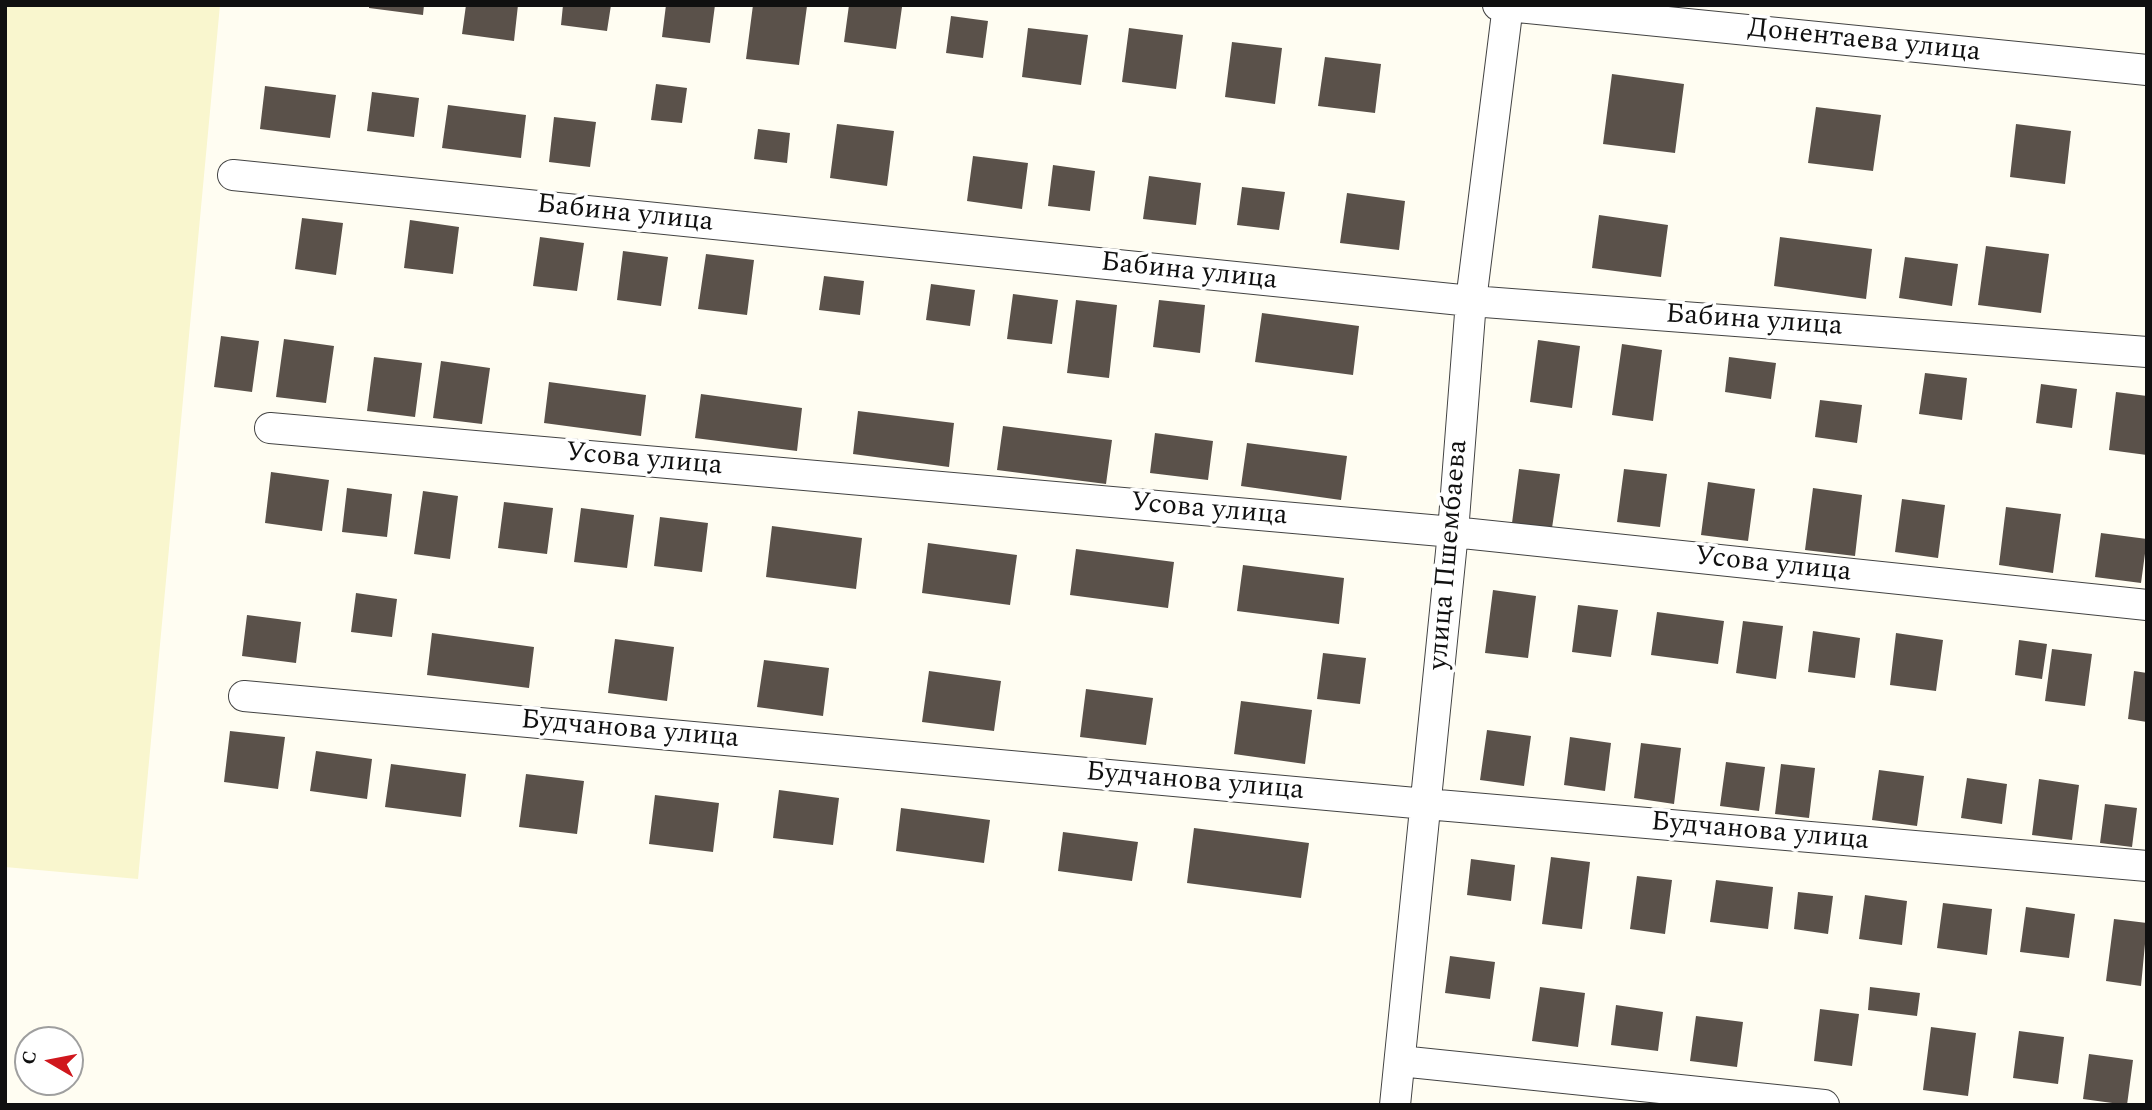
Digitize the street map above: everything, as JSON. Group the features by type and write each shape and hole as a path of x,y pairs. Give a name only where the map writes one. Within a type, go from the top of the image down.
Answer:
{"street":[{"name":"Донентаева улица","path":"1498,5 2147,70"},
{"name":"улица Пшембаева","path":"1395,1105 1453,532 1471,301 1508,6"},
{"name":"Бабина улица","path":"233,175 1471,301 2147,352"},
{"name":"Усова улица","path":"270,428 1453,532 2147,605"},
{"name":"Будчанова улица","path":"243,696 1426,804 2147,866"},
{"path":"1399,1061 1824,1105"}],"shaded area":[{"path":"5,5 220,5 138,879 5,867"}],"building":[{"path":"369,5 424,5 423,15 369,8"},
{"path":"466,5 518,5 514,41 462,34"},
{"path":"563,5 611,5 607,31 561,25"},
{"path":"666,5 715,5 710,43 662,37"},
{"path":"753,5 807,6 799,65 746,59"},
{"path":"849,5 902,7 896,49 844,42"},
{"path":"951,16 988,21 983,58 946,53"},
{"path":"1028,28 1088,35 1081,85 1022,77"},
{"path":"1129,28 1183,35 1176,89 1122,82"},
{"path":"1232,42 1282,48 1275,104 1225,97"},
{"path":"1325,57 1381,64 1375,113 1318,106"},
{"path":"1612,74 1684,84 1675,153 1603,144"},
{"path":"656,84 687,88 682,123 651,120"},
{"path":"265,86 336,95 330,138 260,129"},
{"path":"372,92 419,98 414,137 367,131"},
{"path":"448,105 526,115 521,158 442,148"},
{"path":"1816,107 1881,115 1873,171 1808,163"},
{"path":"554,117 596,122 590,167 549,162"},
{"path":"837,124 894,131 887,186 830,178"},
{"path":"2016,124 2071,131 2065,184 2010,177"},
{"path":"758,129 790,133 787,163 754,159"},
{"path":"973,156 1028,163 1022,209 967,201"},
{"path":"1053,165 1095,171 1090,211 1048,206"},
{"path":"1149,176 1201,183 1196,225 1143,219"},
{"path":"1242,187 1285,192 1279,230 1237,225"},
{"path":"1347,193 1405,201 1399,250 1340,243"},
{"path":"1599,215 1668,225 1661,277 1592,268"},
{"path":"302,218 343,223 336,275 295,269"},
{"path":"410,220 459,227 453,274 404,268"},
{"path":"540,237 584,243 577,291 533,286"},
{"path":"1780,237 1872,249 1866,299 1774,286"},
{"path":"1986,246 2049,254 2041,313 1978,305"},
{"path":"623,251 668,257 661,306 617,300"},
{"path":"706,254 754,260 747,315 698,309"},
{"path":"1905,257 1958,264 1952,306 1899,298"},
{"path":"824,276 864,281 860,315 819,310"},
{"path":"931,284 975,290 970,326 926,320"},
{"path":"1013,294 1058,300 1052,344 1007,339"},
{"path":"1076,300 1117,305 1109,378 1067,373"},
{"path":"1159,300 1205,305 1200,353 1153,347"},
{"path":"1262,313 1359,326 1353,375 1255,362"},
{"path":"221,336 259,341 252,392 214,387"},
{"path":"284,339 334,346 326,403 276,397"},
{"path":"1538,340 1580,346 1572,408 1530,402"},
{"path":"1622,344 1662,350 1653,421 1612,415"},
{"path":"374,357 422,363 415,417 367,411"},
{"path":"1729,357 1776,363 1771,399 1725,392"},
{"path":"441,361 490,368 482,424 433,418"},
{"path":"1925,373 1967,378 1962,420 1919,414"},
{"path":"549,382 646,395 641,436 544,423"},
{"path":"2041,384 2077,389 2072,428 2036,423"},
{"path":"2116,392 2147,396 2147,455 2109,450"},
{"path":"701,394 802,408 797,451 695,438"},
{"path":"1820,400 1862,405 1857,443 1815,437"},
{"path":"858,411 954,423 949,467 853,454"},
{"path":"1003,426 1112,440 1106,484 997,470"},
{"path":"1155,433 1213,441 1208,480 1150,473"},
{"path":"1247,443 1347,456 1341,500 1241,486"},
{"path":"1519,469 1560,474 1552,528 1512,523"},
{"path":"1624,469 1667,474 1660,527 1617,522"},
{"path":"271,472 329,480 322,531 265,523"},
{"path":"1708,482 1755,489 1748,541 1701,535"},
{"path":"347,488 392,494 387,537 342,532"},
{"path":"1813,488 1862,495 1855,556 1805,550"},
{"path":"423,491 458,496 450,559 414,554"},
{"path":"1902,499 1945,505 1938,558 1895,552"},
{"path":"504,502 553,508 547,554 498,548"},
{"path":"2006,507 2061,514 2053,573 1999,565"},
{"path":"581,508 634,515 627,568 574,562"},
{"path":"660,517 708,523 702,572 654,566"},
{"path":"772,526 862,538 856,589 766,577"},
{"path":"2101,533 2147,539 2141,583 2095,577"},
{"path":"928,543 1017,555 1010,605 922,593"},
{"path":"1076,549 1174,562 1168,608 1070,595"},
{"path":"1243,565 1344,578 1339,624 1237,611"},
{"path":"1493,590 1536,596 1528,658 1485,653"},
{"path":"356,593 397,599 392,637 351,632"},
{"path":"1578,605 1618,610 1611,657 1572,652"},
{"path":"1657,612 1724,621 1718,664 1651,655"},
{"path":"247,615 301,622 296,663 242,656"},
{"path":"1743,621 1783,626 1776,679 1736,673"},
{"path":"1813,631 1860,638 1855,678 1808,672"},
{"path":"432,633 534,647 529,688 427,675"},
{"path":"1896,633 1943,640 1936,691 1890,685"},
{"path":"615,639 674,647 667,701 608,693"},
{"path":"2019,640 2047,644 2042,679 2015,675"},
{"path":"2052,649 2092,654 2085,706 2045,701"},
{"path":"1323,653 1366,658 1360,704 1317,699"},
{"path":"764,660 829,668 823,716 757,707"},
{"path":"929,671 1001,681 994,731 922,722"},
{"path":"2134,671 2147,673 2147,722 2128,719"},
{"path":"1086,689 1153,698 1146,745 1080,737"},
{"path":"1241,701 1312,710 1305,764 1234,754"},
{"path":"1487,730 1531,736 1524,786 1480,780"},
{"path":"230,731 285,737 278,789 224,782"},
{"path":"1570,737 1611,743 1605,791 1564,785"},
{"path":"1641,743 1681,748 1674,804 1634,798"},
{"path":"316,751 372,759 367,799 310,791"},
{"path":"1726,762 1765,767 1759,811 1720,806"},
{"path":"391,764 466,774 461,817 385,807"},
{"path":"1781,764 1815,768 1809,818 1775,814"},
{"path":"1879,770 1924,776 1917,826 1872,820"},
{"path":"526,774 584,781 577,834 519,827"},
{"path":"1967,778 2007,784 2002,824 1961,818"},
{"path":"2039,779 2079,785 2072,840 2032,835"},
{"path":"779,790 839,798 833,845 773,838"},
{"path":"655,795 719,803 713,852 649,844"},
{"path":"2105,804 2137,808 2132,847 2100,843"},
{"path":"901,808 990,820 984,863 896,851"},
{"path":"1194,828 1309,843 1301,898 1187,883"},
{"path":"1063,832 1138,842 1132,881 1058,871"},
{"path":"1551,857 1590,862 1582,929 1542,924"},
{"path":"1471,859 1515,865 1511,901 1467,895"},
{"path":"1637,876 1672,880 1665,934 1630,929"},
{"path":"1716,880 1773,887 1768,929 1710,922"},
{"path":"1798,892 1833,896 1828,934 1794,929"},
{"path":"1865,895 1907,901 1902,945 1859,939"},
{"path":"1943,903 1992,909 1987,955 1937,948"},
{"path":"2026,907 2075,914 2069,958 2020,952"},
{"path":"2114,919 2147,923 2141,986 2106,981"},
{"path":"1450,956 1495,962 1490,999 1445,993"},
{"path":"1540,987 1585,993 1578,1047 1532,1041"},
{"path":"1870,987 1920,993 1917,1016 1868,1010"},
{"path":"1616,1005 1663,1012 1658,1051 1611,1045"},
{"path":"1820,1009 1859,1014 1852,1066 1814,1061"},
{"path":"1696,1016 1743,1022 1737,1067 1690,1061"},
{"path":"1931,1027 1976,1033 1968,1096 1923,1090"},
{"path":"2019,1031 2064,1037 2058,1084 2013,1078"},
{"path":"2089,1054 2133,1060 2127,1105 2083,1099"}]}
